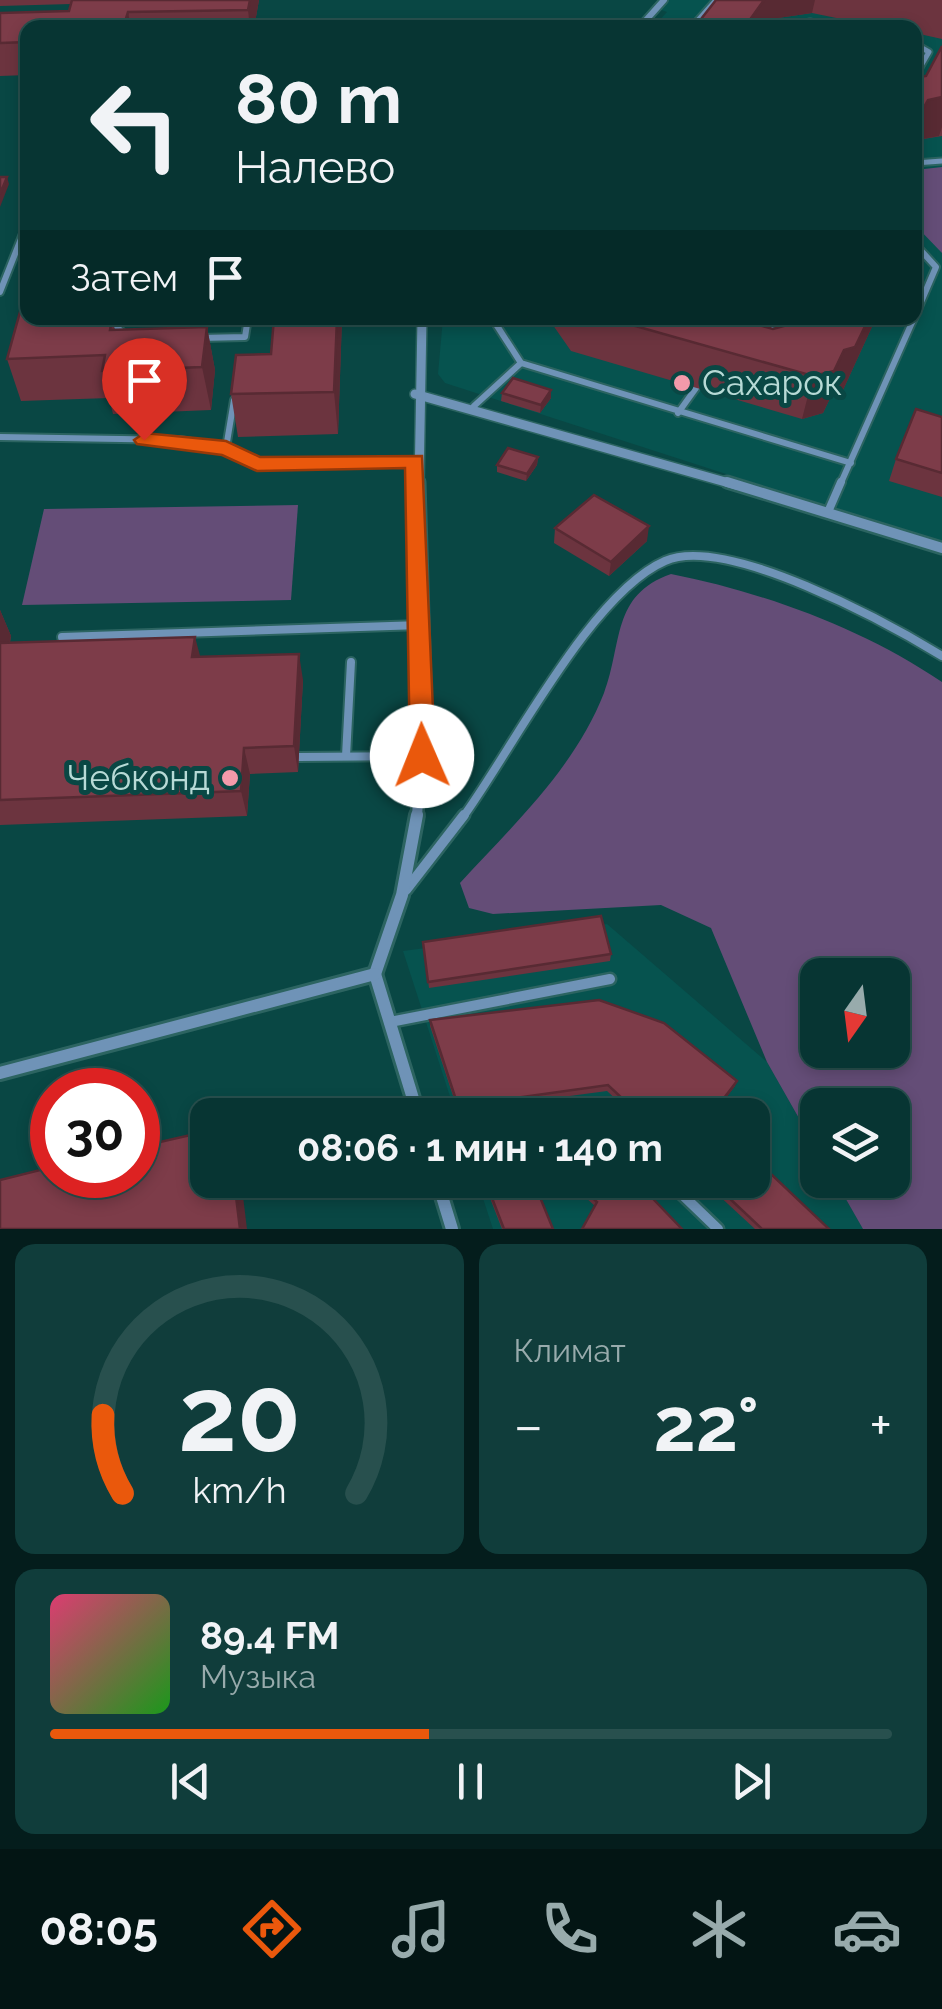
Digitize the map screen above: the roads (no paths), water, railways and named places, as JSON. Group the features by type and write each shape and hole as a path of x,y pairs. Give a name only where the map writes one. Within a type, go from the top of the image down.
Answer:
{"street":[{"path":"646,20 664,0"},
{"path":"413,1098 374,974 403,894 422,756 415,461 415,394 421,325"},
{"path":"415,394 474,406 942,548"},
{"path":"0,1073 374,974"},
{"path":"443,1198 452,1229"}],"lane":[{"path":"698,20 716,0"},
{"path":"0,292 20,241"},
{"path":"922,252 936,267 922,300"},
{"path":"117,325 133,337"},
{"path":"242,355 247,325"},
{"path":"497,325 521,363 850,463"},
{"path":"760,341 771,325"},
{"path":"828,512 911,325"},
{"path":"194,338 245,336"},
{"path":"474,406 521,363"},
{"path":"678,413 696,388"},
{"path":"226,448 236,392"},
{"path":"0,437 180,440 226,448 257,464 415,461"},
{"path":"403,894 480,793 623,590 668,560 699,555 740,562 808,588 942,656"},
{"path":"62,638 421,625"},
{"path":"346,756 352,662"},
{"path":"299,757 422,756"},
{"path":"390,1022 610,979"},
{"path":"686,1198 718,1229"}],"place":[{"name":"Сахарок","path":"682,383"},
{"name":"Чебконд","path":"230,778"}]}
